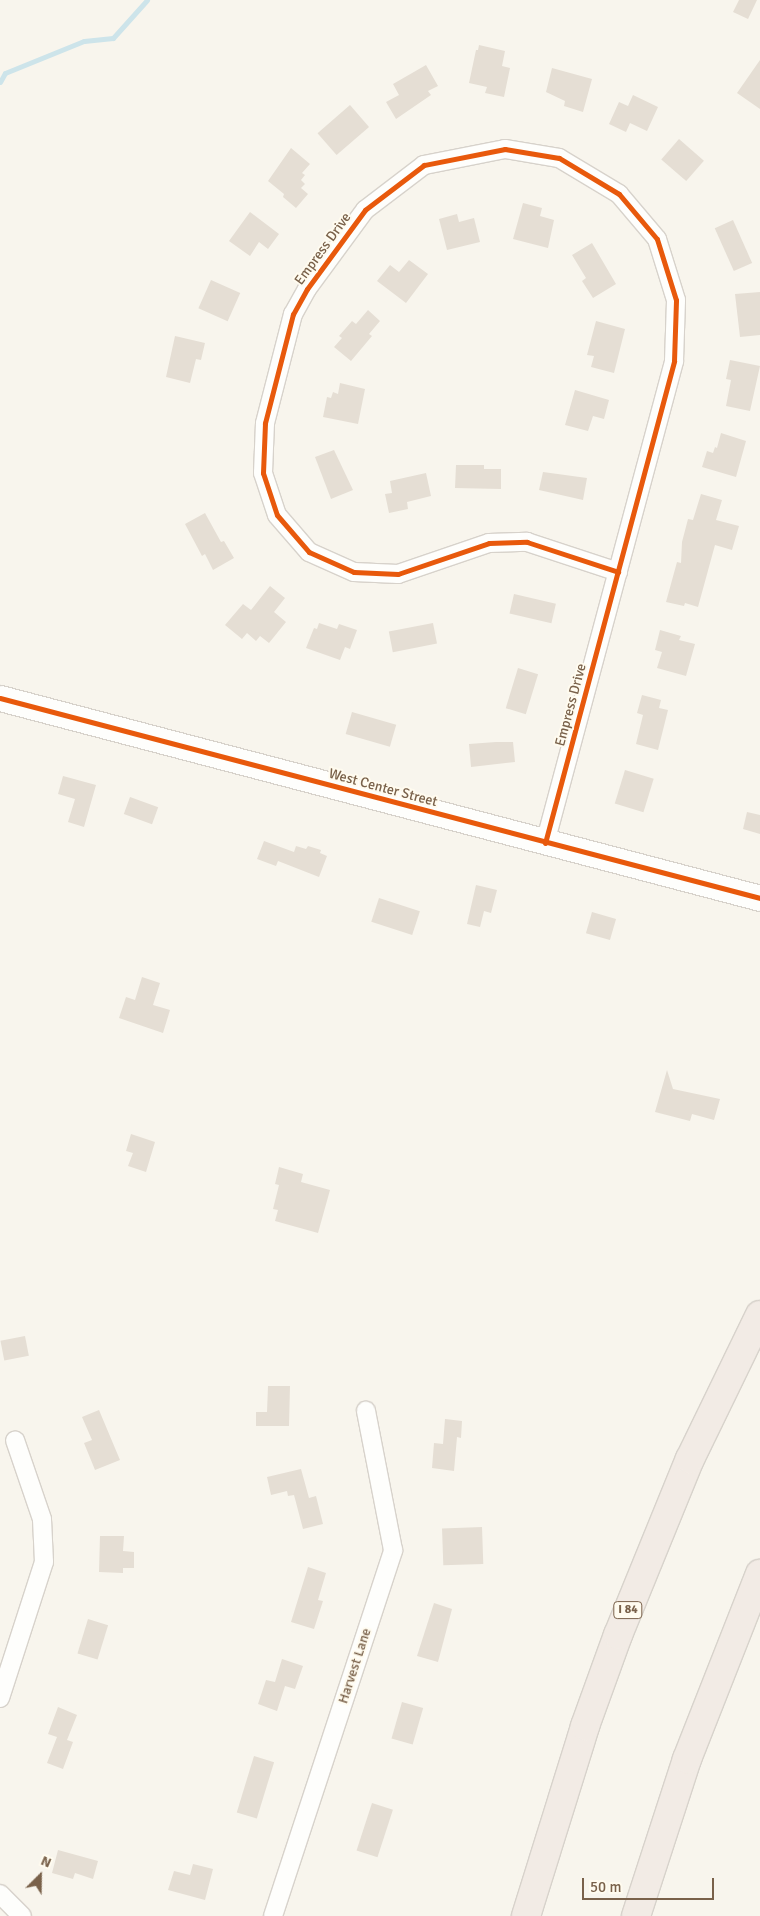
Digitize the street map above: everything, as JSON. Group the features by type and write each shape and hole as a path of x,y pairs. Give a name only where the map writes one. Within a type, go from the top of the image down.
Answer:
{"highway":[{"name":"I 84","path":"526,1916 579,1744 618,1635 690,1459 760,1315"},
{"path":"636,1916 686,1760 760,1574"}],"street":[{"name":"Empress Drive","path":"545,843 618,572 674,361 676,300 657,239 619,194 559,158 506,148 424,165 365,210 307,289 293,314 265,422 263,473 278,514 309,552 354,572 398,574 489,543 527,542 618,572"},
{"name":"West Center Street","path":"0,698 545,843 760,898"},
{"name":"Harvest Lane","path":"274,1916 393,1550 366,1411"},
{"path":"0,1698 44,1562 42,1519 15,1440"},
{"path":"0,1894 22,1916"}],"building":[{"path":"739,0 757,0 748,19 733,12"},
{"path":"479,45 505,51 502,66 510,68 504,97 485,93 487,87 469,83 476,50 478,50"},
{"path":"760,60 760,109 737,93"},
{"path":"426,65 438,86 428,91 431,95 396,119 386,102 399,95 393,84"},
{"path":"552,68 592,79 583,112 564,106 565,101 546,92"},
{"path":"633,95 658,107 647,131 630,123 626,132 609,124 619,102 628,106"},
{"path":"350,105 369,127 337,155 318,133"},
{"path":"679,139 704,161 686,181 661,159"},
{"path":"291,148 310,164 302,173 305,175 301,180 305,184 301,188 308,194 296,208 283,197 284,194 268,181"},
{"path":"523,203 542,208 540,216 554,220 548,248 513,239"},
{"path":"250,212 279,234 268,249 259,242 250,256 229,241"},
{"path":"457,214 459,222 474,218 480,242 447,250 439,219"},
{"path":"733,220 752,263 734,271 715,228"},
{"path":"592,243 616,284 593,298 582,281 586,278 572,255"},
{"path":"409,260 428,274 406,303 377,281 390,265 399,272"},
{"path":"211,280 240,293 228,321 198,308"},
{"path":"760,292 760,335 740,337 735,294"},
{"path":"368,310 380,321 369,334 372,336 351,361 334,347 342,338 339,336 352,321 356,324"},
{"path":"596,321 625,329 614,373 591,367 594,356 587,355"},
{"path":"175,336 205,343 201,360 196,359 190,383 166,377"},
{"path":"730,360 760,366 750,411 726,406 731,380 726,379"},
{"path":"340,383 365,389 358,424 323,417 327,397 331,398 333,392 338,394"},
{"path":"575,390 609,400 604,419 593,416 588,431 565,425"},
{"path":"721,433 746,441 736,477 702,467 707,451 713,453 715,447 717,448"},
{"path":"334,450 353,490 331,499 315,457"},
{"path":"456,465 484,465 484,469 501,469 501,489 455,488"},
{"path":"543,472 587,478 583,500 539,490"},
{"path":"426,473 431,496 407,502 408,509 389,513 385,494 392,493 390,481"},
{"path":"701,494 722,500 716,520 739,526 732,550 715,545 698,607 685,603 684,606 666,602 677,562 681,563 682,542 688,519 693,520"},
{"path":"205,513 221,542 224,541 234,558 213,570 205,554 202,556 185,524"},
{"path":"270,586 285,598 274,612 286,622 269,643 260,636 256,641 247,633 242,639 225,625 243,604 251,610"},
{"path":"514,594 556,604 551,623 510,613"},
{"path":"319,623 337,629 339,624 357,630 350,649 345,647 340,660 306,648 314,628 317,629"},
{"path":"433,623 437,644 393,652 389,632"},
{"path":"660,630 681,636 679,640 695,644 686,676 657,668 662,652 655,650"},
{"path":"518,668 538,674 526,714 506,708"},
{"path":"642,695 661,700 659,708 668,710 658,750 636,744 643,715 637,713"},
{"path":"352,712 396,725 390,747 346,734"},
{"path":"513,742 515,762 471,767 469,744"},
{"path":"625,770 654,779 643,812 615,803"},
{"path":"63,776 96,785 84,827 68,822 75,799 58,794"},
{"path":"130,797 158,807 152,824 124,814"},
{"path":"747,812 760,815 760,834 743,829"},
{"path":"264,841 294,852 296,846 306,849 308,846 321,850 320,853 327,856 319,877 278,861 276,866 257,859"},
{"path":"476,885 497,890 491,913 484,911 480,927 467,924"},
{"path":"379,898 420,911 412,935 371,922"},
{"path":"592,912 616,919 610,940 586,933"},
{"path":"142,977 160,983 153,1005 170,1010 163,1033 119,1018 126,997 135,1000"},
{"path":"667,1070 673,1089 720,1099 714,1120 692,1114 690,1121 655,1112"},
{"path":"131,1134 155,1142 146,1172 128,1166 133,1153 126,1151"},
{"path":"279,1167 303,1174 301,1182 330,1190 318,1233 275,1221 278,1210 273,1209 279,1185 275,1184"},
{"path":"25,1336 29,1356 4,1360 0,1341"},
{"path":"268,1386 290,1386 289,1426 256,1426 256,1412 267,1412"},
{"path":"99,1410 120,1460 95,1470 84,1443 92,1440 82,1417"},
{"path":"445,1419 462,1421 461,1438 457,1437 454,1471 432,1468 434,1443 443,1444"},
{"path":"301,1469 309,1498 316,1496 323,1524 303,1529 294,1495 288,1496 287,1491 271,1495 267,1477"},
{"path":"482,1527 483,1564 443,1565 442,1528"},
{"path":"100,1536 124,1536 123,1551 134,1552 134,1568 123,1568 123,1573 99,1572"},
{"path":"308,1567 326,1573 318,1600 323,1601 314,1629 291,1622"},
{"path":"434,1603 452,1609 438,1662 417,1656"},
{"path":"88,1619 108,1625 98,1660 77,1653"},
{"path":"282,1659 303,1666 295,1689 285,1686 277,1711 258,1704 266,1680 275,1682"},
{"path":"402,1702 423,1708 413,1745 392,1739"},
{"path":"58,1707 77,1715 67,1740 73,1742 63,1769 47,1763 57,1737 48,1734"},
{"path":"254,1756 274,1762 257,1819 237,1812"},
{"path":"372,1803 393,1810 377,1857 357,1851"},
{"path":"58,1850 98,1861 93,1879 75,1873 73,1879 52,1873"},
{"path":"193,1864 213,1869 205,1900 168,1890 174,1871 190,1875"}],"waterway":[{"path":"0,82 5,73 84,41 113,38 147,0"}],"cycle path":[{"path":"545,843 674,361 676,300 657,239 619,194 559,158 505,149 424,165 365,210 307,289 293,314 265,423 263,473 277,515 309,552 354,572 398,574 489,543 527,542 618,572"},
{"path":"0,698 760,898"}]}
